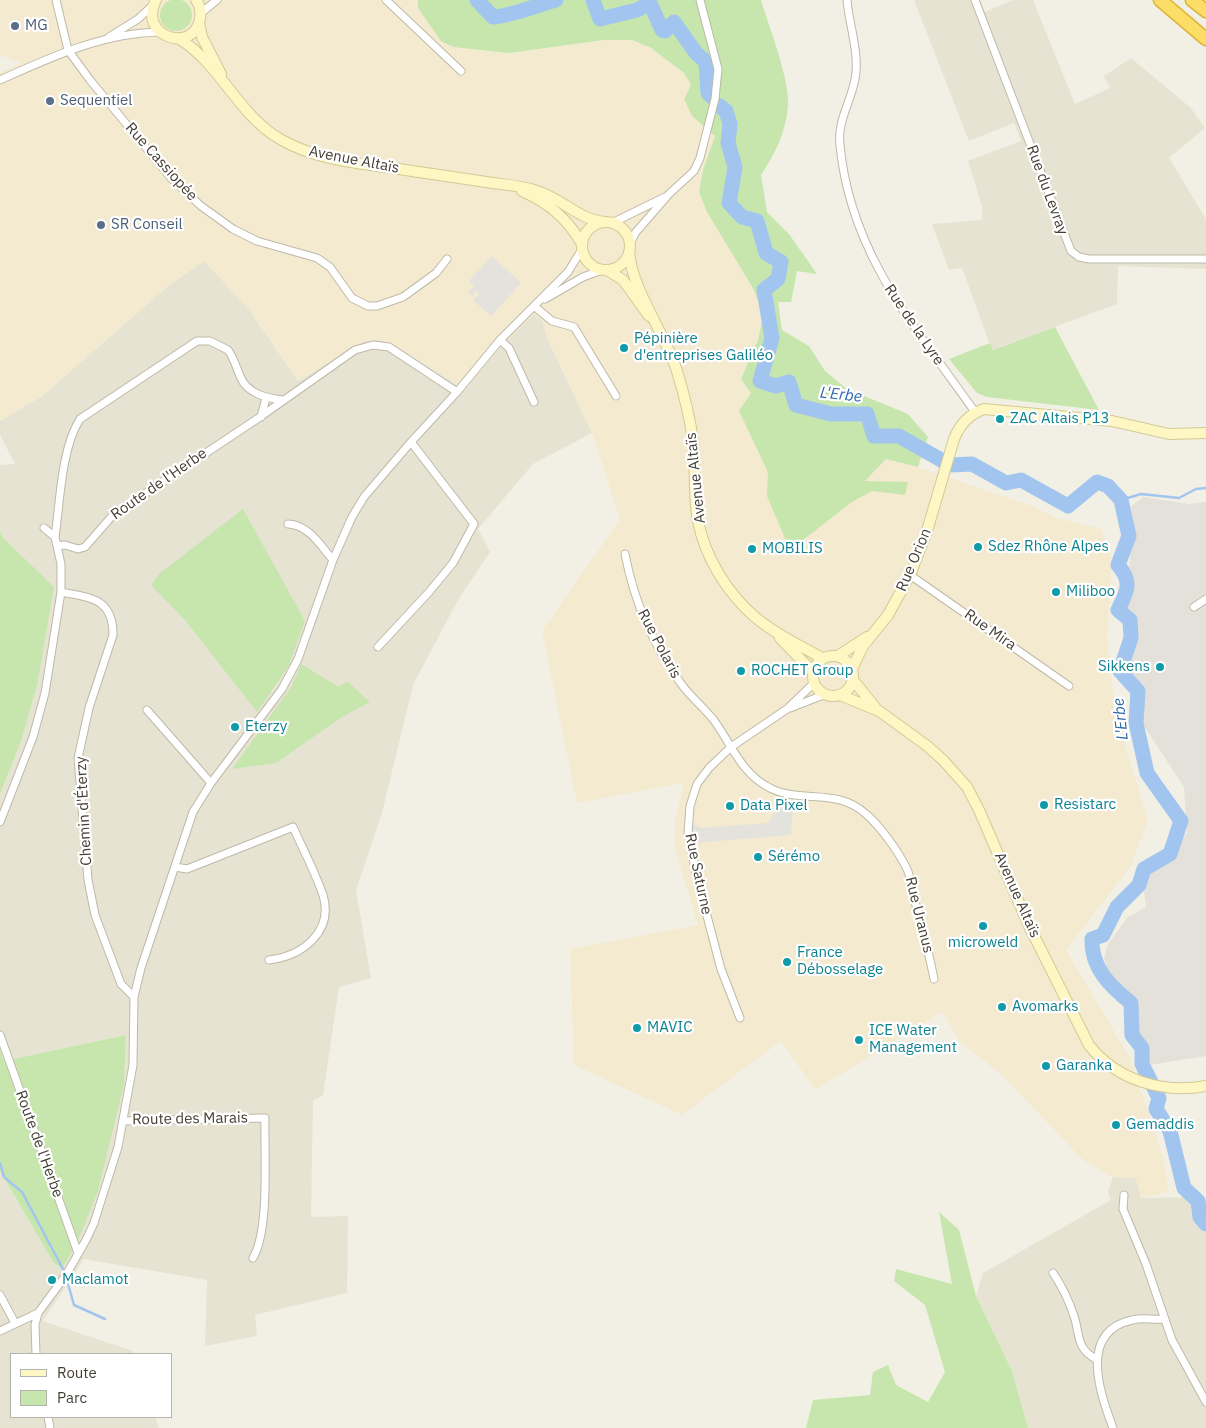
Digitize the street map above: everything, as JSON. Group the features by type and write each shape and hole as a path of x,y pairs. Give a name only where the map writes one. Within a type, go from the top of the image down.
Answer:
{"highway":[{"path":"1160,0 1206,39"},
{"path":"1192,0 1206,12"}],"street":[{"path":"56,0 68,50"},
{"name":"Avenue Altaïs","path":"196,0 202,37 226,84"},
{"path":"0,80 68,50 105,40 141,32 159,32 168,37 178,38 187,36 200,18 218,0"},
{"path":"386,0 461,71"},
{"path":"537,304 583,277 621,265 636,232 670,194 694,171 700,158 718,82 715,54 700,0"},
{"name":"Rue de la Lyre","path":"847,0 855,78 841,122 840,144 854,213 868,249 890,292 975,412"},
{"name":"Rue du Levray","path":"975,0 1071,251 1079,257 1089,259 1206,259"},
{"path":"105,40 138,19 155,1"},
{"path":"155,1 152,10 153,22 159,32"},
{"name":"Avenue Altaïs","path":"178,38 188,44 260,124 278,138 316,155 524,187 545,193 581,216 609,222"},
{"name":"Rue Cassiopée","path":"68,50 90,80 171,178 200,206 233,229 257,241 317,258 330,267 344,289 359,303 377,306 403,297 436,273 447,259"},
{"name":"Avenue Altaïs","path":"508,186 536,198 565,219 572,226 582,247"},
{"path":"36,1353 35,1325 38,1313 66,1275 94,1223 124,1121 133,1065 134,997 194,812 211,783 282,689 298,659 333,560 352,517 364,497 457,392 500,340 568,272 590,228 609,222 670,194"},
{"path":"609,222 624,230 630,248"},
{"path":"582,247 588,262 604,270"},
{"name":"Avenue Altaïs","path":"630,248 634,273 673,358 688,413 693,446 698,520 705,545 725,584 738,601 776,633 813,677"},
{"name":"Avenue Altaïs","path":"604,270 623,280 660,330"},
{"path":"537,304 552,321 574,327 616,396"},
{"path":"500,340 509,348 534,402"},
{"path":"0,822 33,737 45,693 62,592 61,564 55,537 65,466 76,426 80,419 197,341 210,341 228,350 244,384 266,398 283,400"},
{"name":"Route de l'Herbe","path":"57,546 78,549 85,547 96,532 114,515 260,417 355,350 373,346 389,347 457,392"},
{"path":"260,417 266,398"},
{"path":"975,412 984,409 1112,421 1169,434 1206,433"},
{"name":"Rue Orion","path":"852,669 857,656 888,615 910,575 927,531 959,428 975,412"},
{"path":"378,647 453,563 474,524 411,442"},
{"path":"288,524 299,524 306,528 333,560"},
{"path":"44,528 55,537"},
{"name":"Rue Polaris","path":"625,554 637,602 662,654 682,686 713,719 731,747"},
{"name":"Rue Mira","path":"910,575 1069,686"},
{"name":"Chemin d'Éterzy","path":"62,592 96,600 109,613 113,623 113,635 88,708 78,758 88,880 95,916 121,984 134,997"},
{"path":"1194,606 1206,598"},
{"name":"Rue Orion","path":"838,656 874,632"},
{"name":"Avenue Altaïs","path":"776,633 822,658"},
{"path":"838,656 845,659 852,669 853,680 846,691 840,695 826,694 820,691 813,677 822,658 838,656"},
{"name":"Rue Saturne","path":"787,709 813,677"},
{"name":"Avenue Altaïs","path":"853,680 878,711"},
{"name":"Rue Saturne","path":"740,1018 721,969 697,878 688,832 690,806 698,784 709,768 731,747 787,709 826,694"},
{"name":"Avenue Altaïs","path":"840,695 878,711 926,745 943,760 966,787 979,810 1030,928 1089,1045 1107,1065 1145,1084 1204,1088"},
{"path":"147,710 211,783"},
{"name":"Rue Uranus","path":"731,747 749,774 768,787 786,795 821,795 841,800 866,813 907,869 934,979"},
{"path":"175,867 188,869 293,827 323,896 323,920 317,935 305,949 281,959 269,960"},
{"name":"Route de l'Herbe","path":"0,1036 78,1254"},
{"name":"Route des Marais","path":"124,1121 265,1118 263,1216 260,1244 254,1258"},
{"path":"1124,1195 1123,1209 1146,1264 1163,1319 1172,1340 1206,1402"},
{"path":"1053,1273 1075,1317 1079,1343 1082,1349 1096,1359"},
{"path":"0,1296 16,1323"},
{"path":"0,1331 38,1313"},
{"path":"1113,1428 1100,1392 1096,1359 1106,1337 1119,1325 1131,1320 1163,1319"}],"shaded area":[{"path":"0,0 418,0 418,8 441,40 453,47 509,53 604,40 632,40 651,48 684,73 691,85 684,99 692,116 715,136 703,170 699,192 707,212 754,290 763,316 758,340 751,358 751,392 740,411 865,481 886,459 918,467 1035,507 1056,518 1101,529 1112,560 1107,638 1115,712 1148,820 1131,866 1066,950 1130,1058 1164,1160 1169,1192 1141,1198 1136,1178 1113,1177 1084,1161 1002,1075 960,1042 942,1012 815,1090 781,1041 682,1115 574,1065 570,949 698,925 675,849 675,820 684,783 577,803 542,631 620,519 592,433 548,340 542,320 534,314 497,351 465,390 395,345 380,340 365,341 298,381 248,308 204,261 169,285 42,396 0,421 0,73 21,63 0,55"},
{"path":"914,0 980,0 985,12 1013,0 1033,0 1075,104 1110,88 1104,76 1131,58 1191,108 1205,128 1169,158 1206,219 1206,269 1118,266 1117,304 992,350 962,268 949,270 932,224 982,220 982,206 968,161 1021,141 1014,123 969,141"},
{"path":"492,256 521,283 491,316 473,300 479,294 476,291 472,296 468,292 474,286 469,281"},
{"path":"204,261 248,308 298,381 365,341 380,340 395,345 465,390 497,351 534,313 542,320 548,340 592,433 533,464 478,529 490,552 458,600 413,685 382,813 356,890 371,978 339,987 323,1095 313,1101 311,1217 348,1216 347,1293 255,1315 257,1336 205,1346 207,1280 84,1259 43,1321 133,1351 134,1353 10,1353 10,1418 155,1418 159,1428 0,1428 0,1171 53,1262 124,1084 126,1035 4,1061 0,1049 0,794 21,741 37,686 4,539 0,531 0,465 15,464 0,435 0,421 42,396 169,285"},
{"path":"1144,497 1188,504 1206,502 1206,1056 1149,1065 1145,1049 1136,1032 1134,1002 1112,984 1104,958 1108,944 1127,918 1146,907 1144,892 1149,869 1168,863 1187,832 1184,787 1142,723 1141,689 1127,672 1136,645 1137,627 1126,607 1132,532 1131,506"},
{"path":"781,805 793,807 791,835 693,843 692,822 700,828 769,823 773,814"},
{"path":"1113,1177 1136,1178 1141,1198 1188,1197 1196,1218 1206,1232 1206,1428 1028,1428 1012,1371 976,1296 983,1273 1111,1200 1108,1192"}],"green space":[{"path":"176,-1 188,3 192,15 188,27 176,31 164,27 160,15 164,3"},
{"path":"418,0 761,0 782,66 788,104 785,123 779,141 761,175 767,212 789,234 817,274 797,271 791,302 778,302 782,330 809,346 825,371 847,389 908,414 928,437 918,467 886,459 865,481 908,482 905,495 872,491 852,502 790,550 767,496 768,472 739,411 751,393 741,379 758,340 763,316 754,290 707,212 699,192 703,170 715,136 692,116 684,99 691,85 684,73 651,48 632,40 604,40 509,53 453,47 441,41 418,8"},
{"path":"1055,327 1099,410 987,397 977,393 949,359 990,343 993,350"},
{"path":"243,509 305,621 288,667 257,712 185,620 151,585 159,574"},
{"path":"0,531 4,539 54,587 37,686 21,741 0,794"},
{"path":"301,664 339,687 347,681 370,702 342,717 276,763 232,769 292,686"},
{"path":"126,1035 124,1084 98,1191 80,1236 62,1269 53,1262 0,1171 0,1049 4,1061"},
{"path":"939,1212 959,1230 976,1296 1012,1371 1028,1428 806,1428 813,1400 870,1395 873,1372 888,1365 896,1385 928,1402 945,1372 925,1305 894,1281 896,1269 952,1284"}],"waterway":[{"name":"L'Erbe","path":"477,0 493,17 556,0"},
{"name":"L'Erbe","path":"593,0 600,19 637,10 650,3 662,30 665,31 674,22 696,53 706,62 708,93 712,97"},
{"name":"L'Erbe","path":"720,106 726,111 730,124 728,143 735,167 729,203 742,217 757,221 766,253 781,262 778,279 764,290 772,338 760,381 776,386 789,382 796,405 831,414 867,414 874,436 899,436 950,465 972,464 1006,483 1021,480 1068,506 1097,482 1108,486 1121,500 1129,536 1118,565 1123,571 1127,582 1126,592 1118,610 1130,620 1131,638 1120,671 1138,691 1136,723 1147,773 1181,821 1170,854 1144,869 1139,885 1117,907 1103,935 1092,939 1093,949 1098,968 1109,983 1131,1003 1132,1035 1142,1048 1142,1064 1159,1098 1156,1109 1170,1131 1184,1188 1198,1201 1200,1217 1206,1224"},
{"path":"1121,500 1141,494 1179,498 1196,489 1206,488"},
{"path":"0,1163 4,1177 22,1192 63,1269"},
{"path":"68,1284 74,1305 105,1319"}],"place":[{"name":"MG","path":"15,26"},
{"name":"Sequentiel","path":"50,101"},
{"name":"SR Conseil","path":"101,225"},
{"name":"Pépinière d'entreprises Galiléo","path":"624,348"},
{"name":"ZAC Altais P13","path":"1000,419"},
{"name":"Sdez Rhône Alpes","path":"978,547"},
{"name":"MOBILIS","path":"752,549"},
{"name":"Miliboo","path":"1056,592"},
{"name":"Sikkens","path":"1160,667"},
{"name":"ROCHET Group","path":"741,671"},
{"name":"Eterzy","path":"235,727"},
{"name":"Resistarc","path":"1044,805"},
{"name":"Data Pixel","path":"730,806"},
{"name":"Sérémo","path":"758,857"},
{"name":"microweld","path":"983,926"},
{"name":"France Débosselage","path":"787,962"},
{"name":"Avomarks","path":"1002,1007"},
{"name":"MAVIC","path":"637,1028"},
{"name":"ICE Water Management","path":"859,1040"},
{"name":"Garanka","path":"1046,1066"},
{"name":"Gemaddis","path":"1116,1125"},
{"name":"Maclamot","path":"52,1280"}]}
